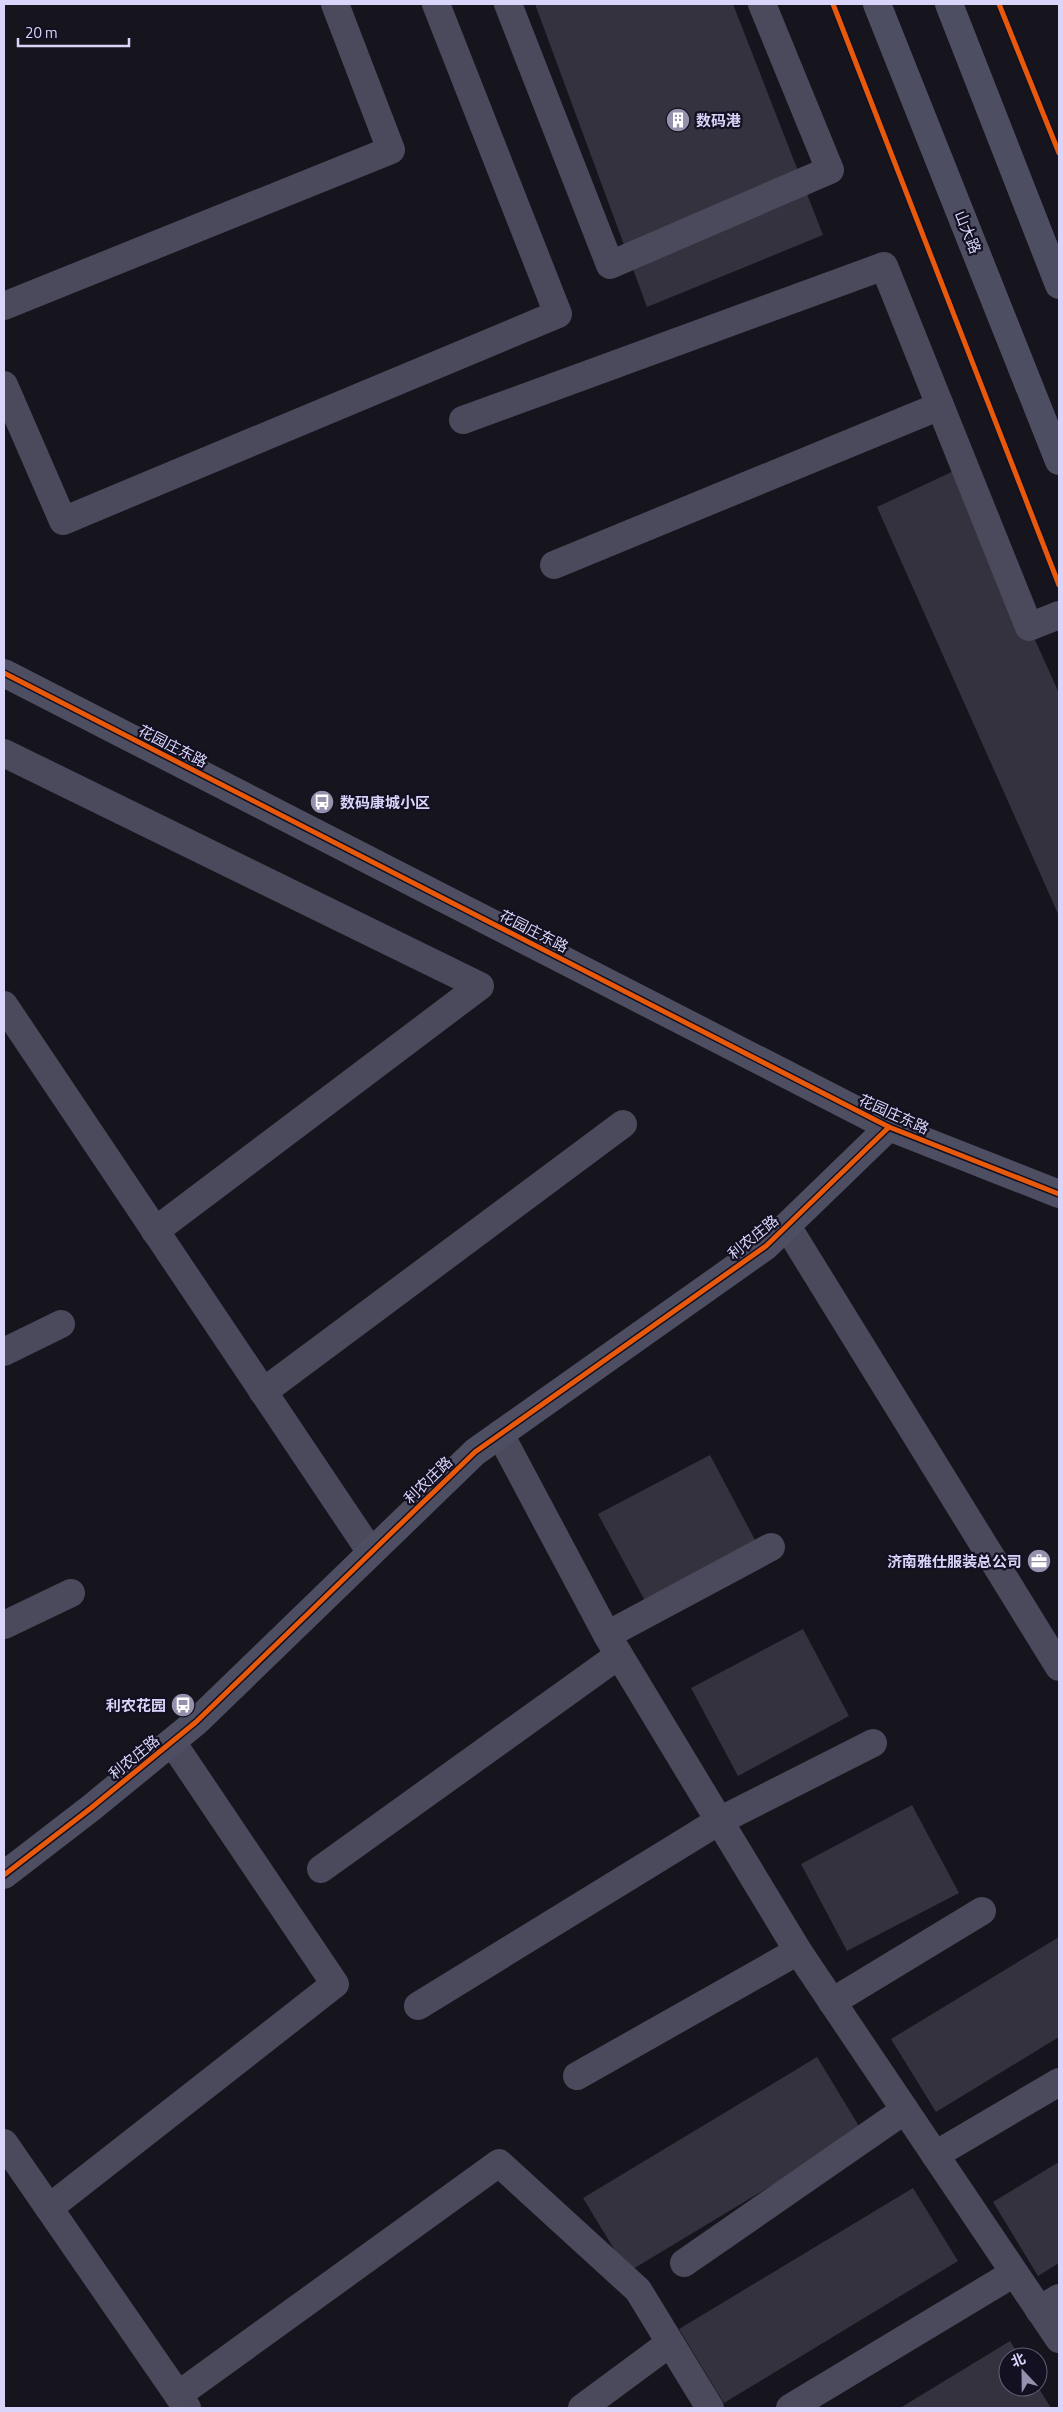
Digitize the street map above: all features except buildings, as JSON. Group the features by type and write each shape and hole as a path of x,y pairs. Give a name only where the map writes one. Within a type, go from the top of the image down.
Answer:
{"street":[{"path":"4,306 391,150 335,4"},
{"path":"4,385 63,521 558,314 436,4"},
{"path":"508,4 610,265 830,170 762,4"},
{"name":"山大路","path":"878,4 1059,461"},
{"path":"949,4 1059,285"},
{"path":"463,420 884,266 1029,627 1059,614"},
{"path":"554,565 940,406"},
{"name":"花园庄东路","path":"4,673 889,1127 1059,1194"},
{"path":"4,753 480,986 155,1231"},
{"path":"4,1005 364,1542"},
{"path":"263,1392 624,1124"},
{"name":"利农庄路","path":"4,1875 196,1722 475,1452 766,1246 889,1127"},
{"path":"788,1226 1059,1667"},
{"path":"4,1352 61,1324"},
{"path":"500,1434 613,1645 798,1951 1014,2273 1049,2304 1059,2340"},
{"path":"321,1869 613,1645 771,1547"},
{"path":"4,1625 71,1593"},
{"path":"49,2208 335,1984 172,1742"},
{"path":"418,2006 720,1821 873,1743"},
{"path":"832,2002 982,1911"},
{"path":"577,2076 798,1951"},
{"path":"935,2155 1059,2082"},
{"path":"684,2263 905,2110"},
{"path":"4,2143 182,2402 499,2163 638,2290 710,2408"},
{"path":"790,2408 1014,2273"},
{"path":"582,2408 670,2343"}],"cycle path":[{"path":"833,4 1059,585"},
{"path":"999,4 1059,153"},
{"path":"4,673 889,1127 1059,1194"},
{"path":"4,1875 91,1808 196,1722 475,1452 766,1246 889,1127"}],"place":[{"name":"数码港","path":"678,120"},
{"name":"数码康城小区","path":"322,802"},
{"name":"济南雅仕服装总公司","path":"1039,1561"},
{"name":"利农花园","path":"183,1705"}]}
